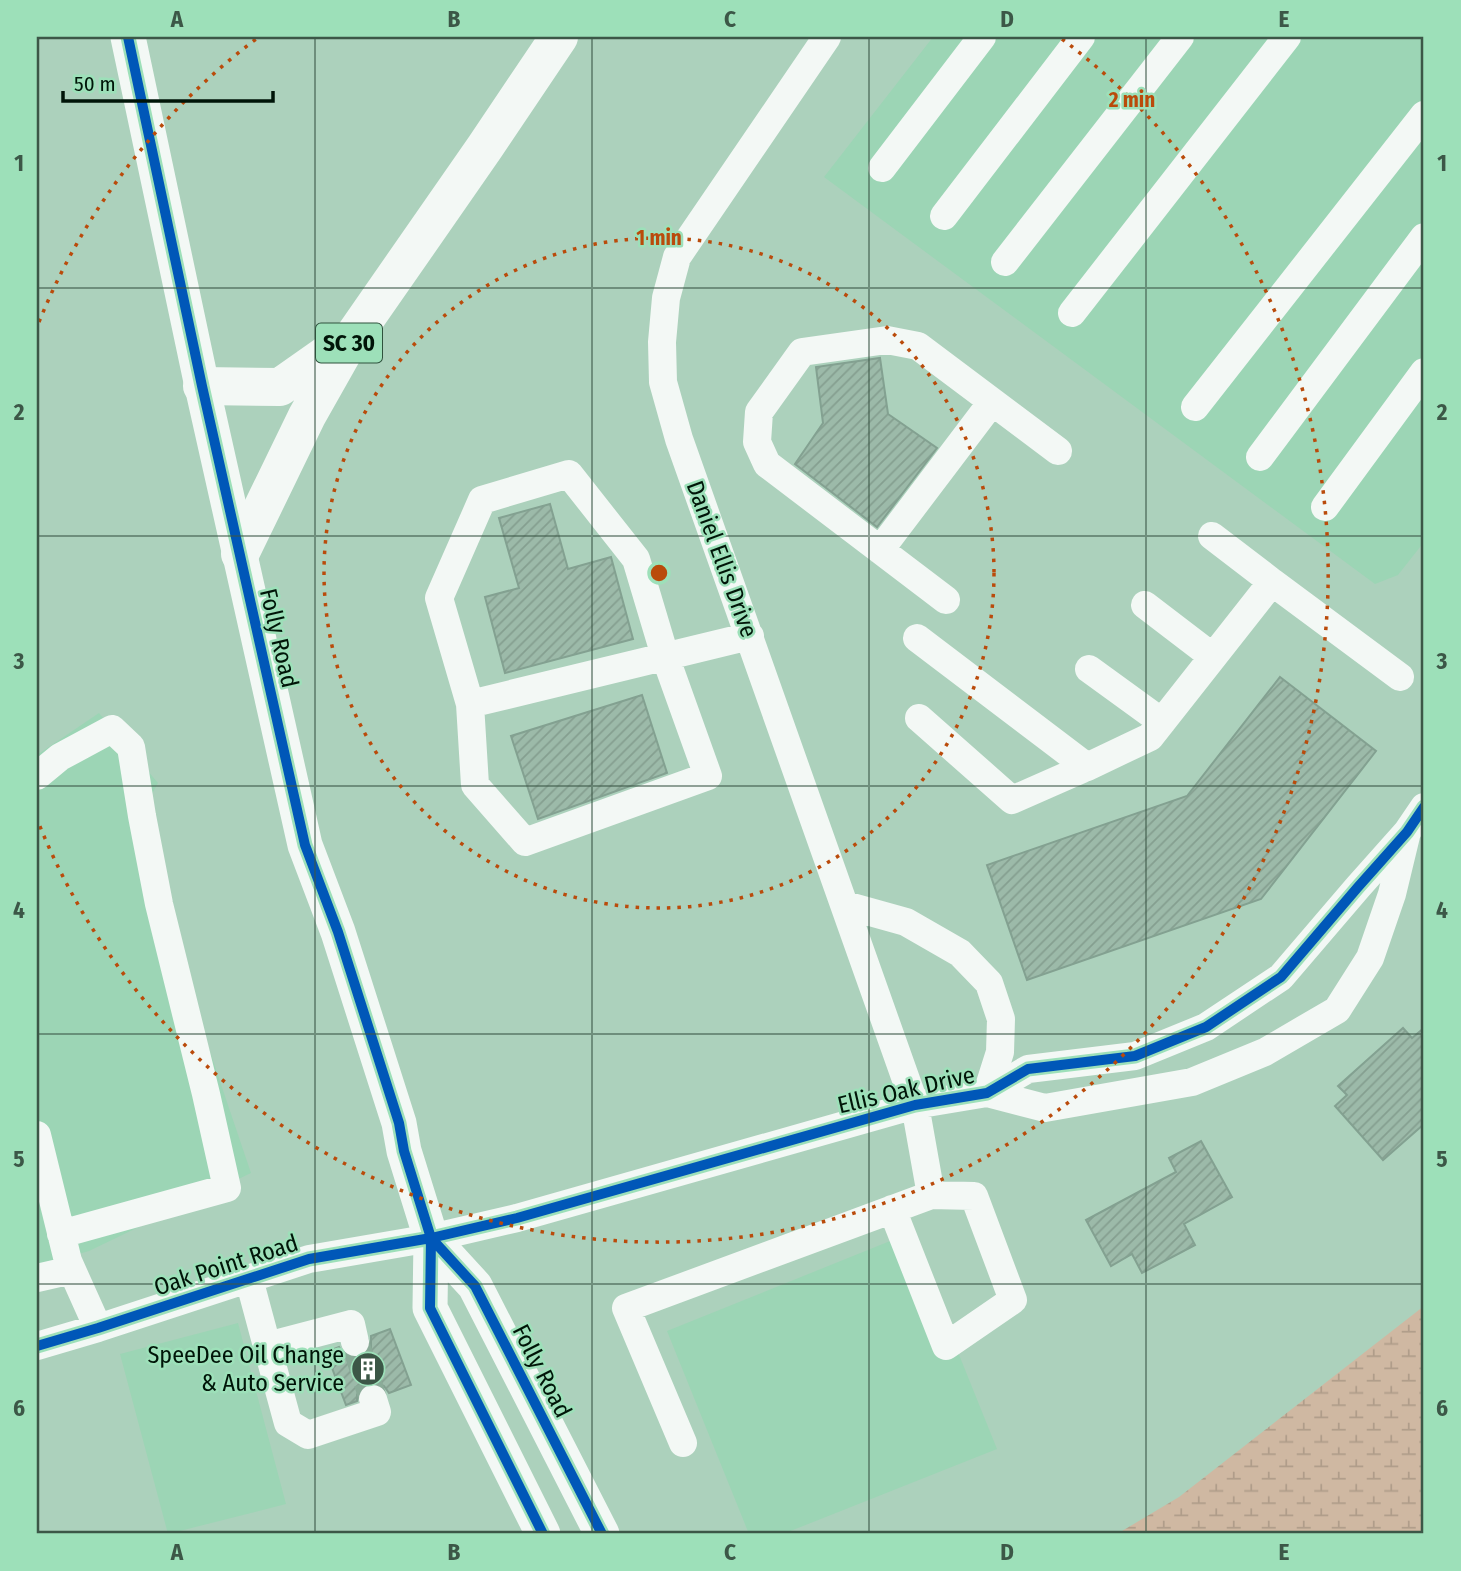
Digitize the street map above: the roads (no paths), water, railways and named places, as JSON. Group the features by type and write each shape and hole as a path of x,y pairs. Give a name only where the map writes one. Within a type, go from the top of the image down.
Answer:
{"highway":[{"name":"SC 30","path":"240,554 307,416 346,347 559,37"},
{"path":"202,386 280,387 356,334"}],"main road":[{"name":"Folly Road","path":"128,37 202,386 305,845 346,957 399,1123 404,1151 431,1238 430,1308 543,1534"},
{"name":"Folly Road","path":"431,1238 475,1286 602,1534"}],"street":[{"name":"Daniel Ellis Drive","path":"827,37 677,257 666,298 662,342 663,382 679,439 915,1105 931,1195"},
{"path":"882,168 982,37"},
{"path":"944,216 1081,37"},
{"path":"1005,262 1180,37"},
{"path":"1072,313 1287,37"},
{"path":"1195,407 1424,114"},
{"path":"1260,457 1424,237"},
{"path":"946,600 767,464 757,442 759,412 802,352 887,340 918,346 1058,451"},
{"path":"1325,507 1424,372"},
{"path":"880,550 992,402"},
{"path":"569,474 636,559 665,656 708,776 525,842 475,785 470,704 439,598 482,500 569,474"},
{"path":"1212,536 1400,677"},
{"path":"919,718 1012,800 1150,737 1272,582"},
{"path":"1145,605 1213,657"},
{"path":"470,704 750,636"},
{"path":"917,638 1087,767"},
{"path":"1090,668 1162,722"},
{"path":"37,776 60,757 112,729 131,747 159,904 227,1188 61,1234"},
{"name":"Ellis Oak Drive","path":"431,1238 517,1218 915,1105 987,1093 1028,1069 1135,1056 1206,1027 1281,977 1407,832 1424,807"},
{"name":"Ellis Oak Drive","path":"987,1093 1045,1108 1192,1082 1265,1052 1337,1010 1370,958 1392,894 1407,832"},
{"path":"845,905 906,922 960,953 989,983 1001,1019 1000,1052 987,1093"},
{"path":"37,1135 72,1270 98,1328"},
{"path":"683,1443 626,1308 892,1209 931,1195 974,1196 1013,1300 946,1346 892,1209"},
{"name":"Oak Point Road","path":"37,1346 309,1259 431,1238"},
{"path":"37,1278 72,1270"},
{"path":"249,1279 288,1423 308,1435 377,1412 373,1399"},
{"path":"267,1346 351,1324 355,1342"}],"tunnel":[{"path":"355,1342 373,1399"}],"place":[{"name":"SpeeDee Oil Change & Auto Service","path":"368,1369"}]}
